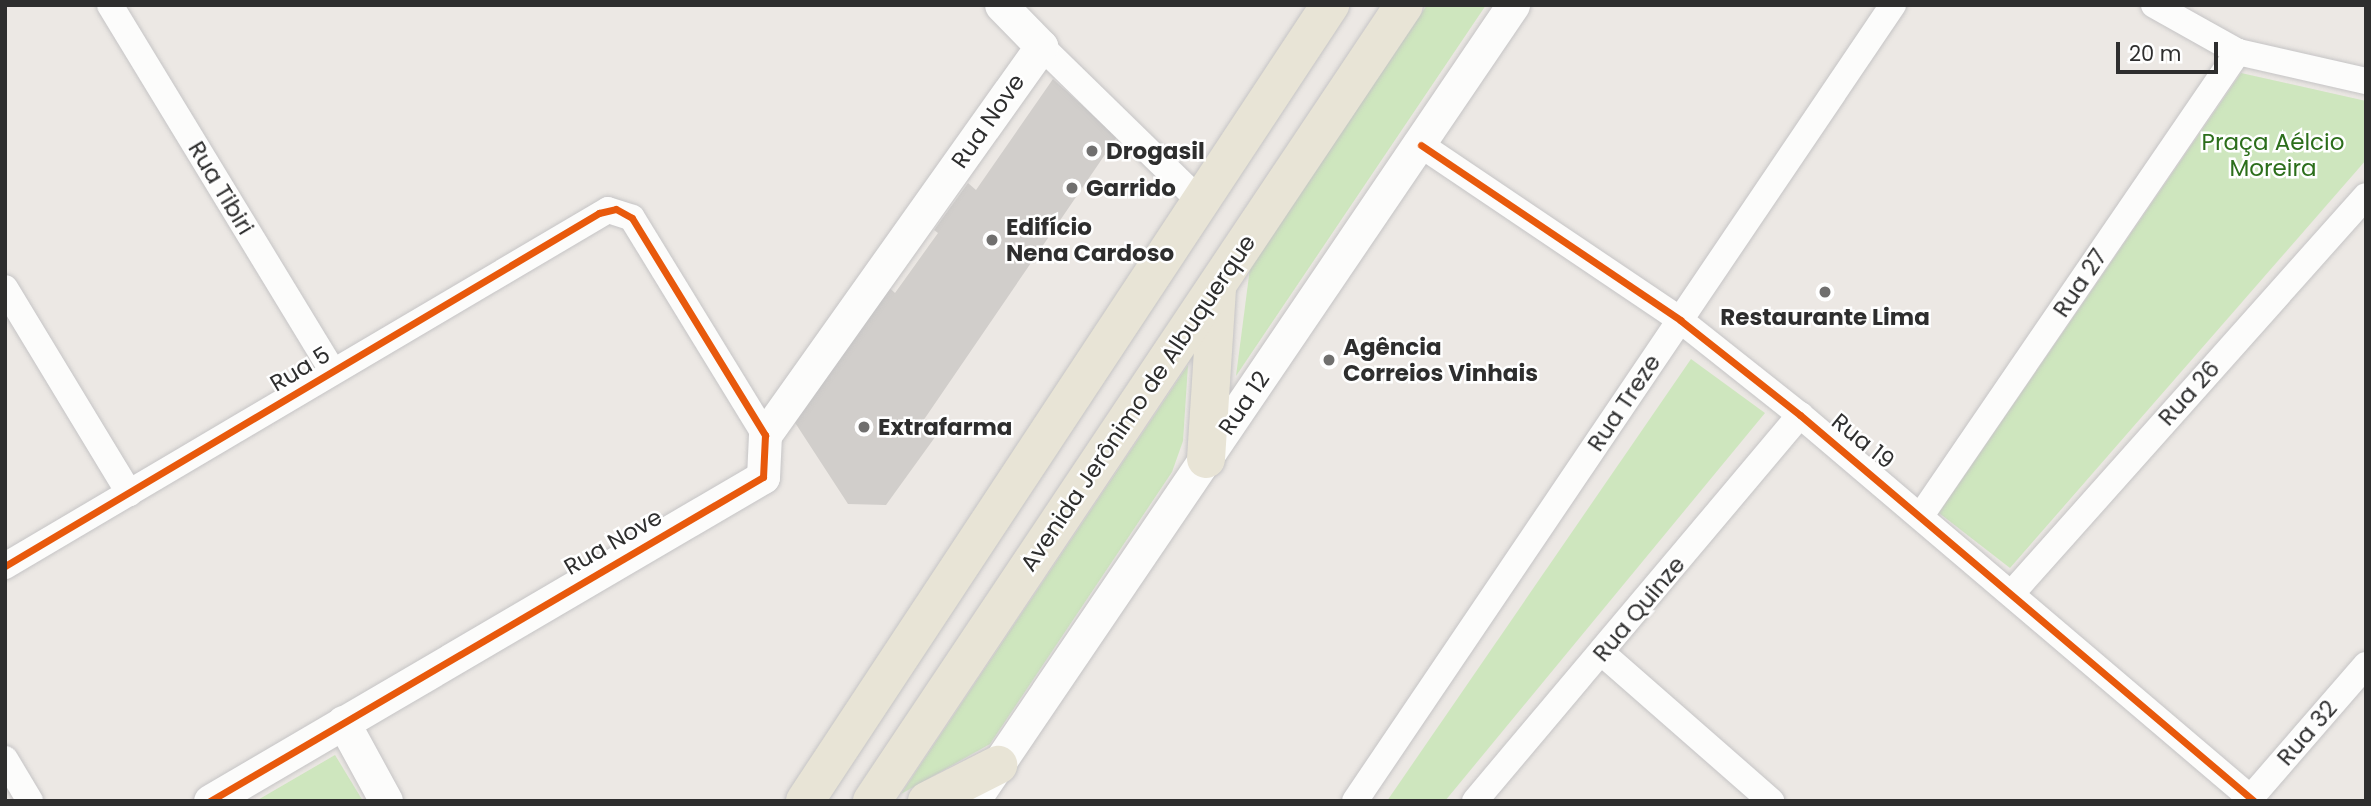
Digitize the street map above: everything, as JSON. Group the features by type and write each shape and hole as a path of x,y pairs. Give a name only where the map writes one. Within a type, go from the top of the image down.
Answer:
{"main road":[{"path":"805,801 1330,5"},
{"name":"Avenida Jerônimo de Albuquerque","path":"872,801 1404,5"},
{"path":"1206,459 1217,286"},
{"path":"781,801 833,761"},
{"path":"927,801 998,765"}],"street":[{"name":"Rua Tibiri","path":"110,5 333,372"},
{"path":"1001,5 1201,202"},
{"name":"Rua 12","path":"974,801 1421,145 1513,5"},
{"name":"Rua Treze","path":"1355,801 1893,5"},
{"path":"2154,5 2238,52 2366,81"},
{"name":"Rua Nove","path":"210,801 763,477 765,435 1041,46"},
{"name":"Rua 27","path":"1922,514 2238,52"},
{"name":"Rua 19","path":"1421,145 1680,320 1922,514 2250,800"},
{"name":"Rua 26","path":"2013,592 2366,196"},
{"name":"Rua 5","path":"5,566 616,209 632,218 765,435"},
{"path":"5,288 129,493"},
{"name":"Rua Quinze","path":"1475,801 1800,415"},
{"path":"1602,653 1771,801"},
{"name":"Rua 32","path":"2250,800 2366,665"},
{"path":"343,722 386,801"},
{"path":"5,759 30,801"}],"green space":[{"path":"1427,5 1486,5 1236,376 1250,268"},
{"name":"Praça Aélcio Moreira","path":"2241,73 2366,101 2366,160 2010,568 1939,513"},
{"path":"1691,359 1765,413 1445,801 1387,801"},
{"path":"1188,365 1183,441 1172,472 990,744 901,794"},
{"path":"335,755 363,801 256,801"}],"building":[{"path":"1053,79 1117,137 923,421 938,433 886,505 848,504 792,418 884,283 895,293 938,233 934,230 968,183 976,190"}],"cycle path":[{"path":"1421,145 1680,320 1800,415 2254,801"},
{"path":"5,566 599,213 616,209 632,218 765,435 763,477 210,801"}],"place":[{"name":"Drogasil","path":"1092,151"},
{"name":"Garrido","path":"1072,188"},
{"name":"Edifício Nena Cardoso","path":"992,240"},
{"name":"Restaurante Lima","path":"1825,292"},
{"name":"Agência Correios Vinhais","path":"1329,360"},
{"name":"Extrafarma","path":"864,427"}]}
